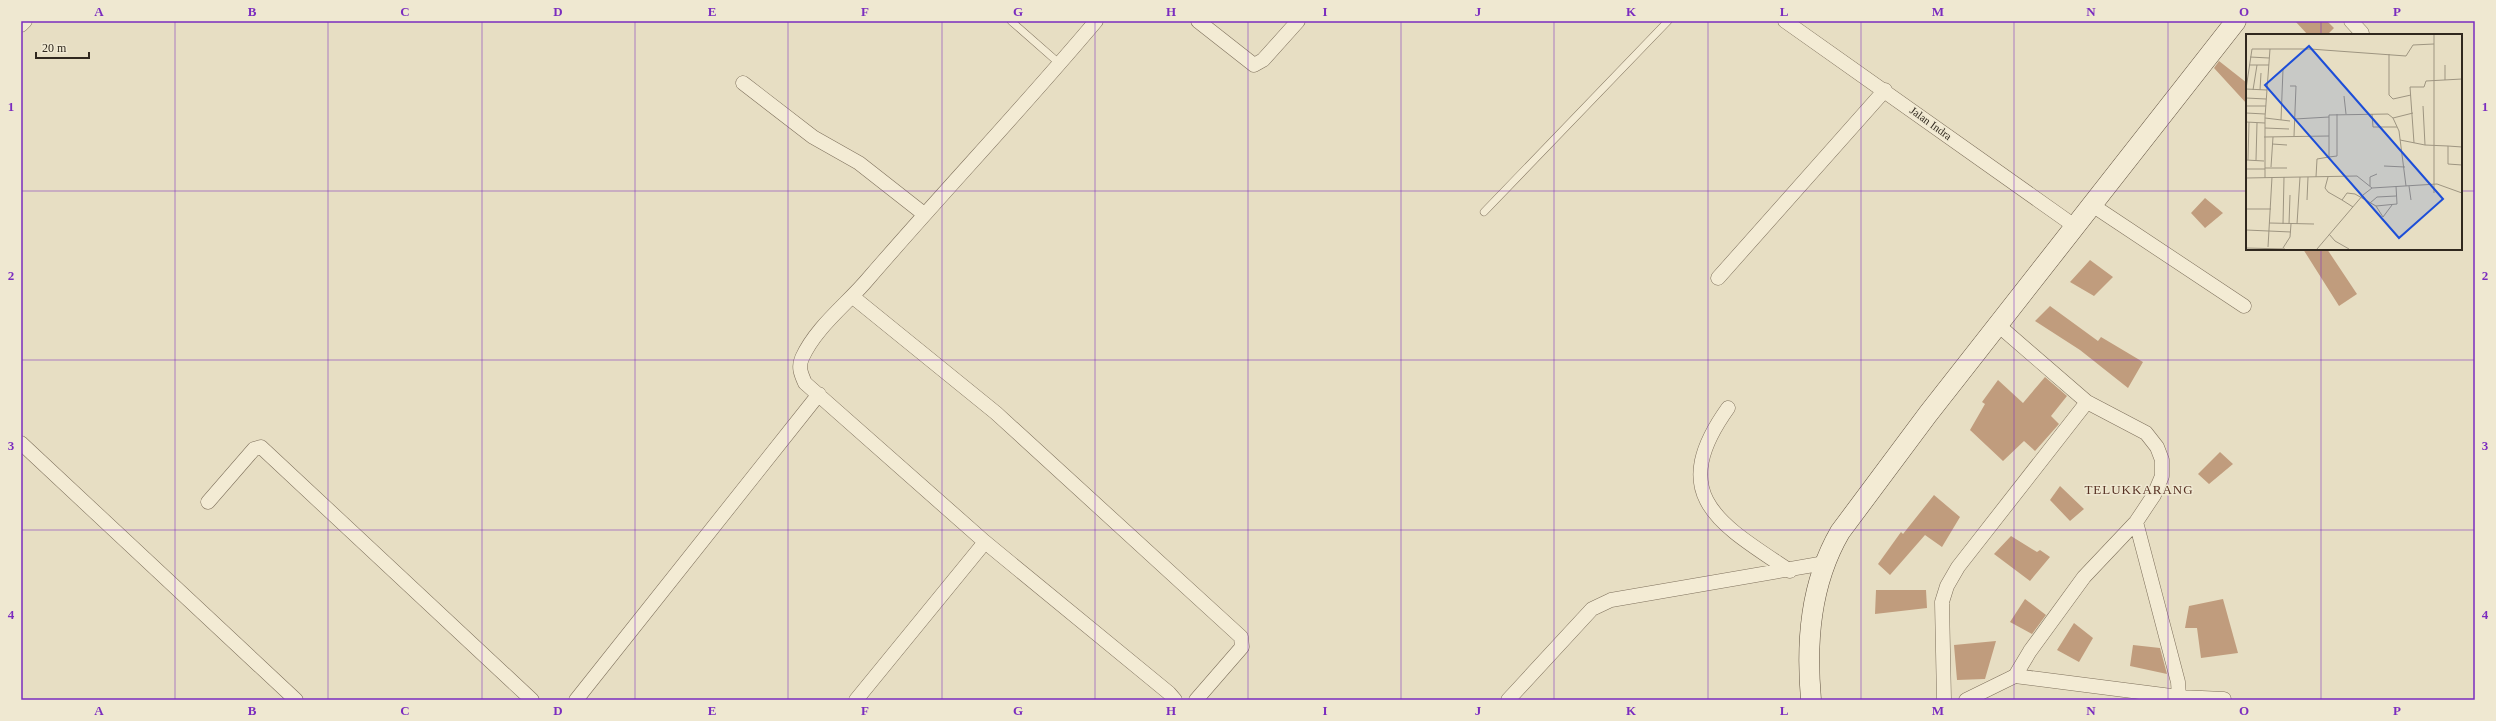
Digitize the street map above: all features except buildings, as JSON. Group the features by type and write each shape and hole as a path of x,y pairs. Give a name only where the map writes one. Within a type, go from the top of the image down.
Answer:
{"main road":[{"path":"1811,700 1809,628 1818,584 1825,563 1840,532 1866,495 2236,21"}],"street":[{"path":"21,25 25,21"},
{"path":"1096,21 1060,64 924,214 853,297 828,322 802,358 800,372 806,383 986,542 1169,693 1175,700"},
{"path":"1198,21 1254,65 1262,60 1298,21"},
{"name":"Jalan Indra","path":"1785,21 1885,90 2076,227"},
{"path":"2351,21 2362,32"},
{"path":"743,83 813,137 859,164 924,214"},
{"path":"1718,278 1885,90"},
{"path":"2092,205 2244,306"},
{"path":"853,297 996,413 1241,637 1242,647 1196,700"},
{"path":"1966,700 2015,676 2030,651 2084,577 2136,522 2154,495 2162,476 2162,460 2157,447 2146,433 2087,402 1998,325"},
{"path":"576,700 819,394"},
{"path":"1944,700 1942,602 1946,586 1958,567 2087,402"},
{"path":"1728,408 1714,428 1700,470 1702,493 1714,514 1728,529 1790,571"},
{"path":"21,443 296,700"},
{"path":"208,502 254,449 261,447 532,700"},
{"path":"2136,522 2178,682 2178,697"},
{"path":"856,700 986,542"},
{"path":"1508,700 1592,609 1611,600 1790,571 1825,563"},
{"path":"2015,676 2178,697 2224,699"}],"lane":[{"path":"1011,21 1060,64"},
{"path":"1484,212 1668,21"}],"district":[{"name":"TELUKKARANG","path":"2139,489"}]}
